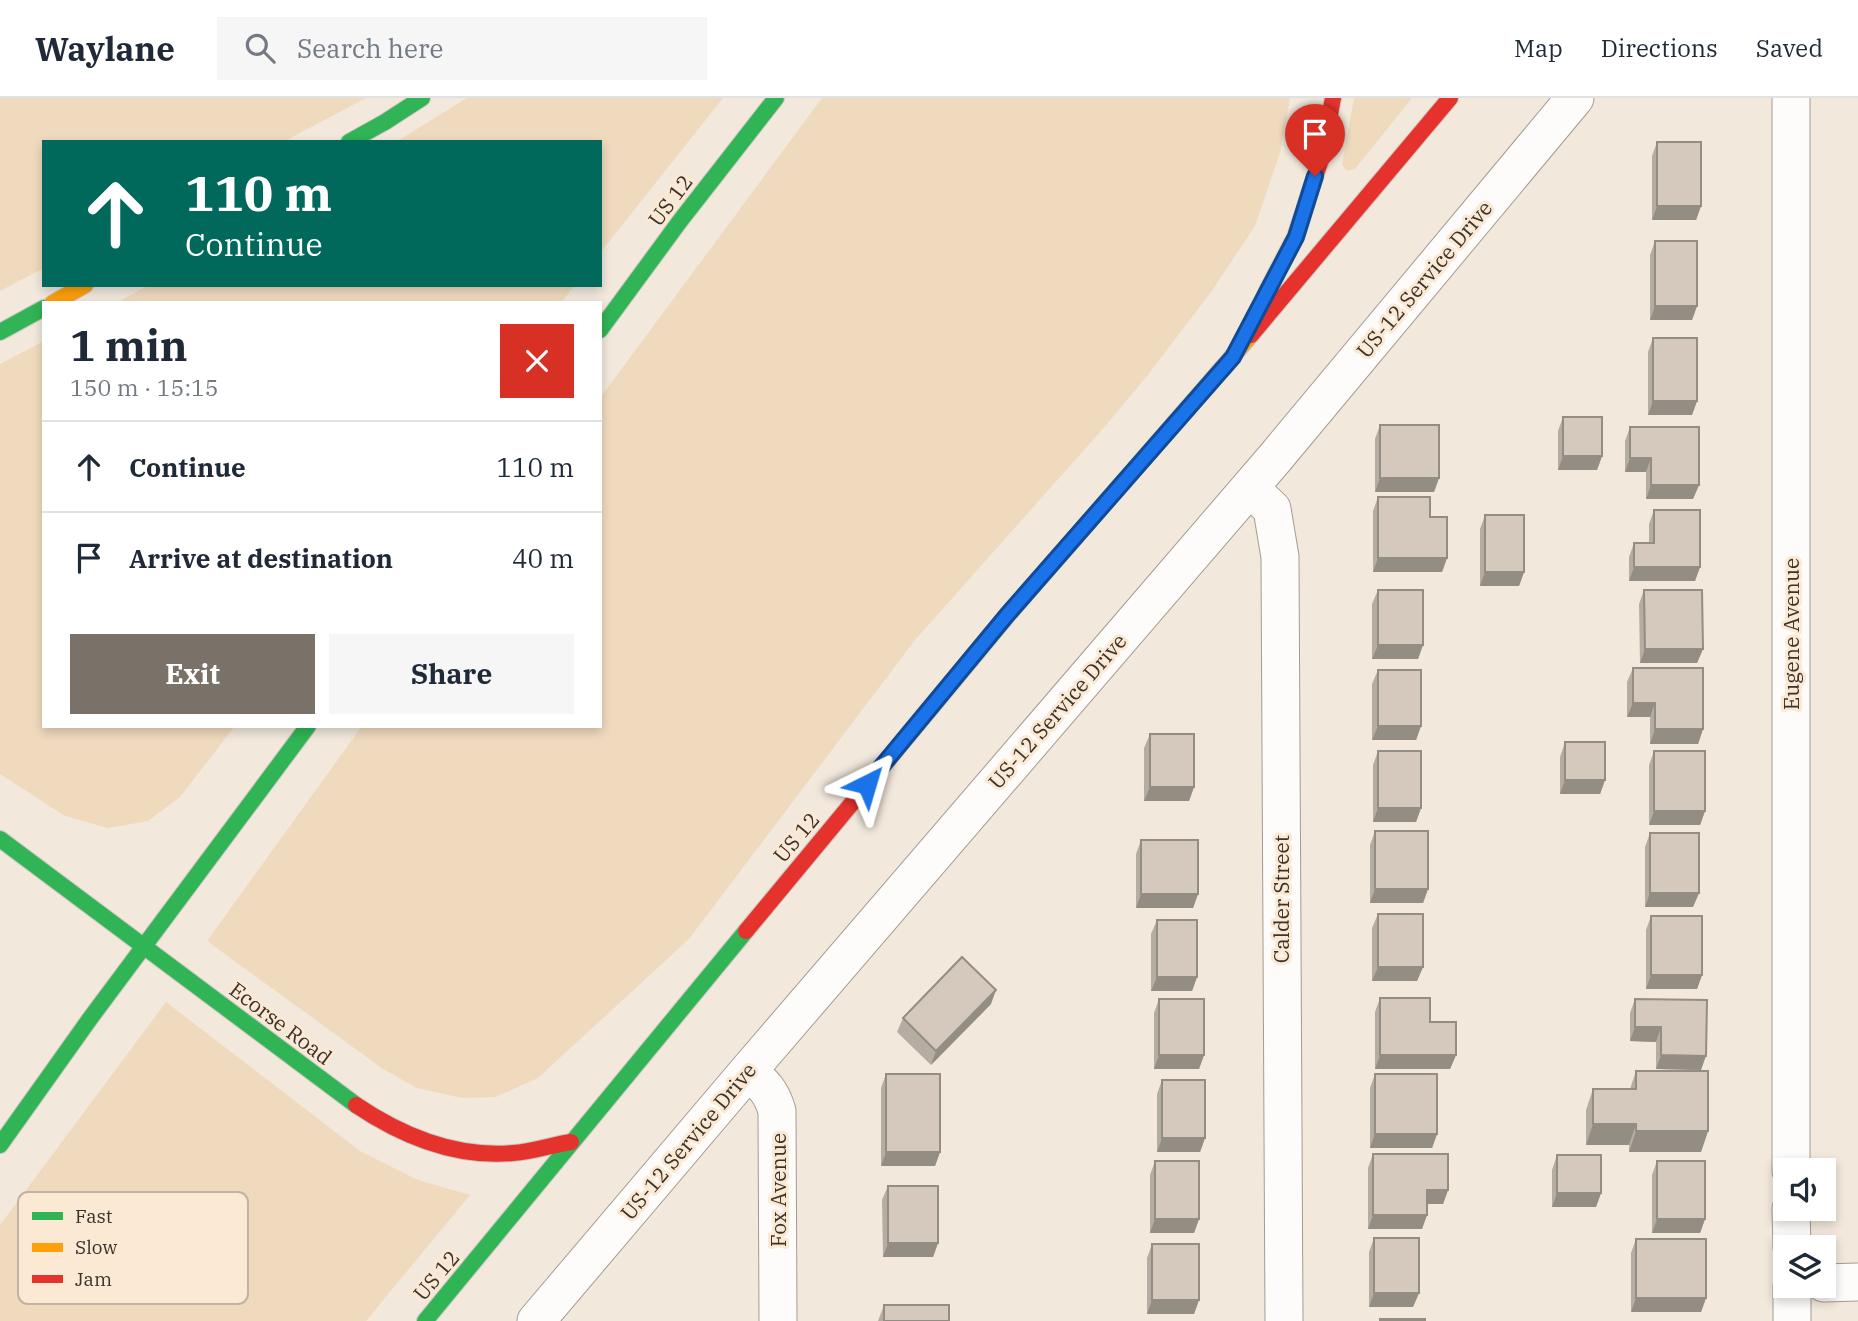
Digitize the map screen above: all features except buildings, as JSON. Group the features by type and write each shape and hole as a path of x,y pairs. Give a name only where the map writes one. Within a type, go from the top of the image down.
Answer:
{"main road":[{"path":"353,140 422,98"},
{"name":"US 12","path":"602,327 680,221 776,98"},
{"path":"1233,357 1296,237 1322,156 1333,98"},
{"name":"US 12","path":"425,1321 1007,615 1233,357 1450,98"},
{"path":"57,301 81,287"},
{"path":"0,332 42,309"},
{"path":"0,1145 89,1020 307,728"},
{"name":"Ecorse Road","path":"0,838 331,1087 367,1113 401,1132 440,1145 482,1154 515,1153 571,1142"}],"street":[{"name":"US-12 Service Drive","path":"536,1321 1250,488 1575,98"},
{"name":"Eugene Avenue","path":"1791,98 1791,1158"},
{"name":"Calder Street","path":"1250,488 1272,509 1280,558 1284,1321"},
{"name":"Fox Avenue","path":"748,1071 767,1087 777,1111 778,1321"},
{"path":"1836,1283 1858,1282"},
{"path":"1792,1321 1793,1298"}],"shaded area":[{"path":"0,98 366,98 287,140 42,140 42,269 0,291"},
{"path":"467,98 723,98 602,250 602,140 399,140"},
{"path":"822,98 1290,98 1280,153 1255,226 1211,292 1101,431 915,640 689,939 538,1078 496,1097 462,1098 417,1088 383,1069 207,941 361,728 602,728 602,395"},
{"path":"1354,98 1412,98 1355,169 1347,171 1342,165"},
{"path":"145,287 573,287 563,301 120,301"},
{"path":"42,342 42,728 233,728 180,797 148,821 108,828 65,816 0,774 0,364"},
{"path":"166,1002 360,1151 418,1180 470,1195 366,1321 0,1321 0,1225 18,1201 18,1304 248,1304 248,1192 25,1192"}],"traffic: fast":[{"path":"353,140 422,98"},
{"path":"602,327 680,221 776,98"},
{"path":"0,332 42,309"},
{"path":"0,1145 89,1020 307,728"},
{"path":"0,839 356,1105"},
{"path":"425,1321 746,931"}],"traffic: slow":[{"path":"57,301 81,287"},
{"path":"954,680 1251,335"}],"traffic: jam":[{"path":"1266,293 1295,237 1322,156 1333,98"},
{"path":"1251,335 1450,98"},
{"path":"746,931 954,680"},
{"path":"356,1105 411,1135 471,1152 520,1152 571,1142"}],"route":[{"path":"867,784 1007,615 1233,357 1296,237 1315,176"}]}
